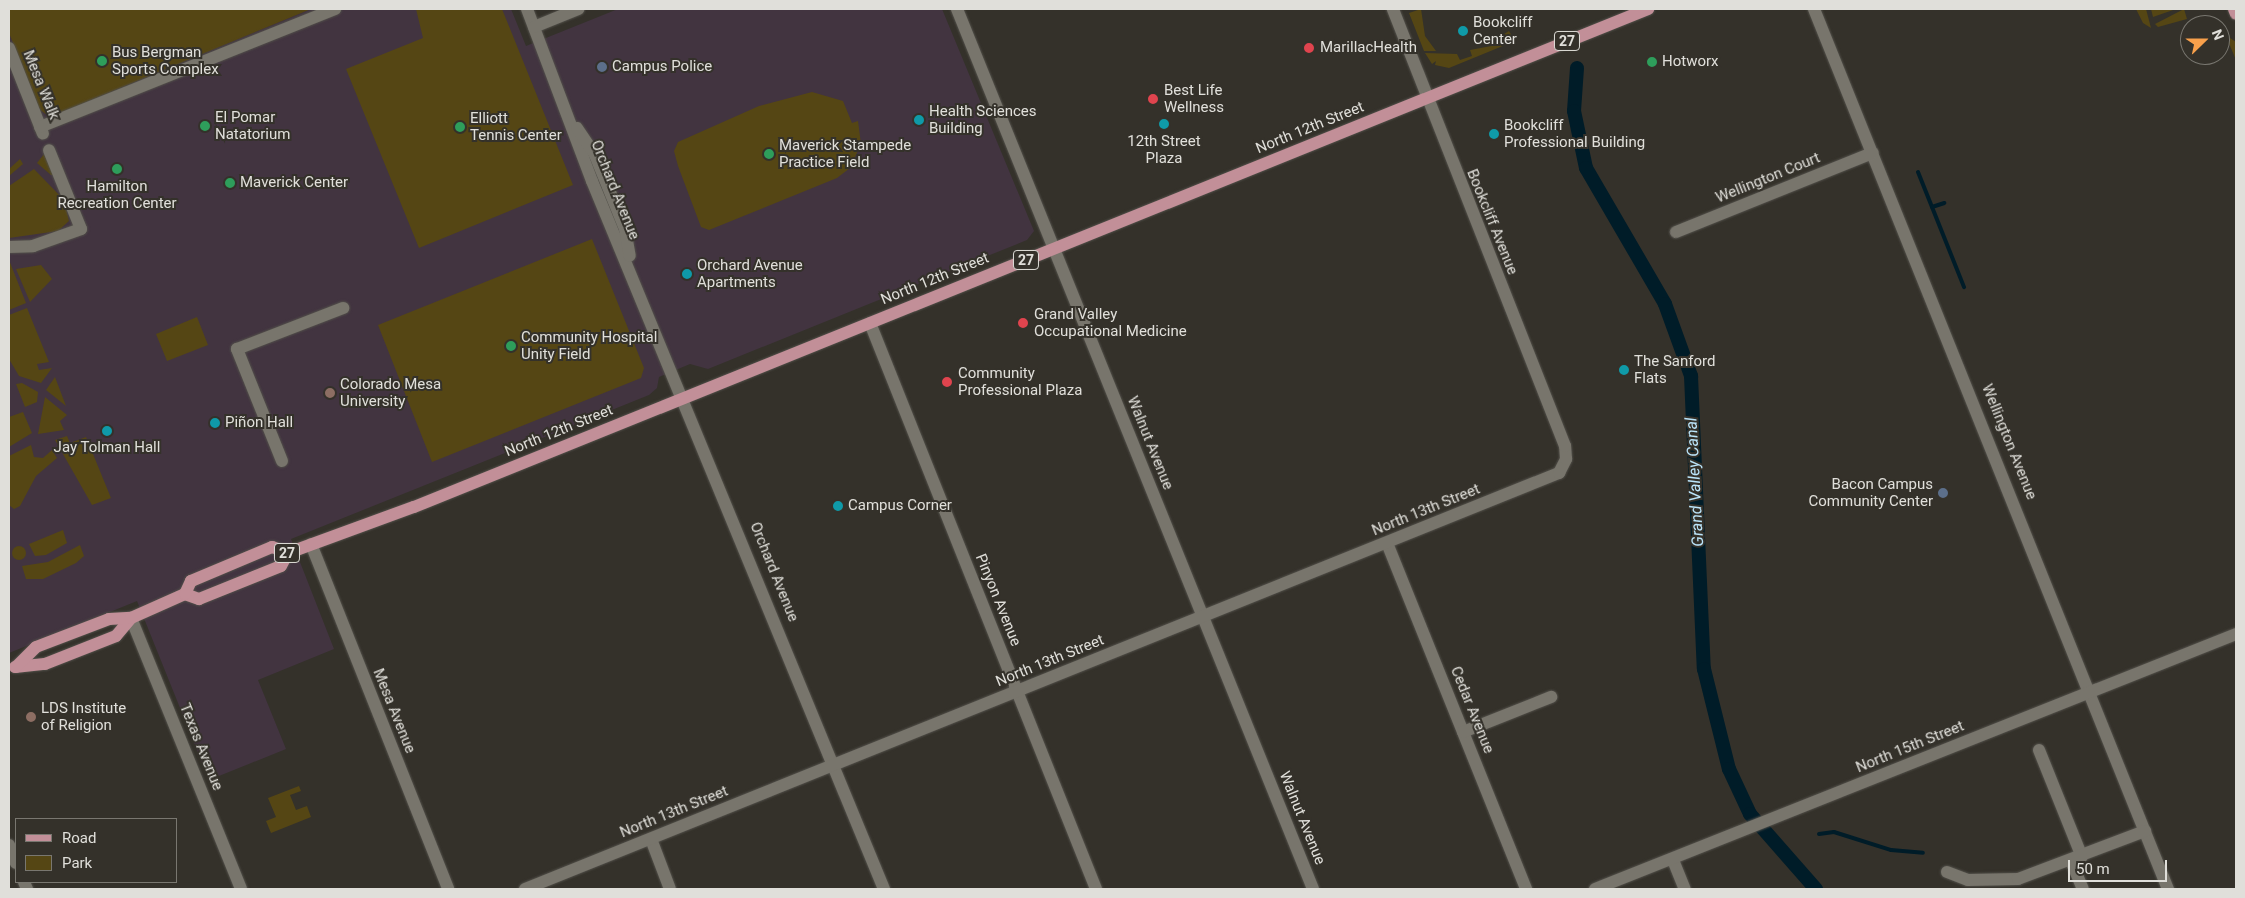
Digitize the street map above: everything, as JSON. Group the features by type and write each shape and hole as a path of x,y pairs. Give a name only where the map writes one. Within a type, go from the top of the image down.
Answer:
{"main road":[{"name":"North 12th Street","path":"185,594 199,599 227,588 281,566 288,553 684,398 1648,9"},
{"name":"North 12th Street","path":"12,668 36,646 109,619 131,618 185,594 191,581 272,547 288,553"},
{"name":"North 12th Street","path":"12,668 44,664 116,636 131,618"}],"street":[{"name":"Mesa Walk","path":"9,48 42,131 335,9"},
{"name":"Orchard Avenue","path":"527,9 573,122 584,159 632,268 884,889"},
{"path":"534,27 578,9"},
{"name":"Walnut Avenue","path":"957,9 1313,889"},
{"name":"Bookcliff Avenue","path":"1393,9 1426,98 1565,446"},
{"name":"Wellington Avenue","path":"1814,9 2168,889"},
{"path":"9,247 33,246 81,230 49,150"},
{"name":"Wellington Court","path":"1676,232 1873,153"},
{"path":"282,461 237,349 343,308"},
{"name":"Pinyon Avenue","path":"870,323 1096,889"},
{"name":"North 13th Street","path":"525,889 1551,477 1566,459 1565,446"},
{"name":"Cedar Avenue","path":"1387,543 1526,889"},
{"name":"Mesa Avenue","path":"311,544 448,889"},
{"name":"Texas Avenue","path":"131,618 241,889"},
{"name":"North 15th Street","path":"1595,889 1673,860 2236,634"},
{"path":"1463,732 1551,697"},
{"path":"2039,750 2077,859 2083,889"},
{"path":"1947,872 1967,885 2018,879 2077,859 2144,831"},
{"path":"651,839 670,889"},
{"path":"9,845 15,860"},
{"path":"1673,860 1685,889"}],"shaded area":[{"name":"Colorado Mesa University","path":"9,9 511,9 526,46 618,9 942,9 1034,231 1027,240 708,369 690,364 659,377 657,388 649,395 291,539 334,649 258,680 286,749 209,780 137,601 9,653"}],"green space":[{"name":"Bus Bergman Sports Complex","path":"9,9 311,9 50,117 40,110 9,33"},
{"name":"Elliott Tennis Center","path":"416,9 502,9 573,185 419,248 346,69 423,38"},
{"path":"1421,9 1425,36 1436,51 1424,51 1409,13"},
{"path":"2136,9 2146,9 2151,28 2143,23"},
{"path":"2151,9 2176,9 2153,17"},
{"path":"2184,9 2186,15 2180,15 2180,21 2158,27 2155,24"},
{"path":"1509,31 1515,41 1449,68 1435,65 1436,61 1432,64 1425,53 1457,54 1460,60 1472,56 1470,50 1502,44 1499,37"},
{"path":"2230,38 2236,42 2236,60 2230,46"},
{"name":"Maverick Stampede Practice Field","path":"812,92 843,101 852,123 858,121 861,144 850,168 837,178 709,230 701,227 678,166 674,151 678,142 759,106"},
{"path":"44,154 53,175 37,163"},
{"path":"20,159 23,164 9,176 9,169"},
{"path":"34,169 64,200 69,221 58,231 9,238 9,186"},
{"name":"Community Hospital Unity Field","path":"592,239 644,368 641,378 432,462 378,325"},
{"path":"9,260 26,303 9,310"},
{"path":"41,265 52,279 30,302 16,269"},
{"path":"27,308 49,362 37,364 39,370 52,368 41,383 19,376 9,359 9,315"},
{"path":"197,317 208,345 167,361 156,334"},
{"path":"55,377 66,406 46,390"},
{"path":"22,383 38,392 37,402 25,407 16,384"},
{"path":"45,397 67,415 60,421 64,430 38,434"},
{"path":"23,412 32,433 9,447 9,417"},
{"path":"67,436 70,443 86,437 111,498 92,505 55,440"},
{"path":"31,445 34,457 43,458 52,450 57,458 36,476 20,506 14,509 9,505 9,456"},
{"path":"63,530 67,543 46,555 35,556 29,544"},
{"path":"80,545 84,556 76,563 43,579 26,579 22,566 48,562"},
{"path":"19,546 24,548 26,553 24,558 19,560 14,558 12,553 14,548"},
{"path":"299,786 301,791 290,795 296,810 307,806 311,817 271,833 266,821 276,817 268,798"}],"waterway":[{"name":"Grand Valley Canal","path":"1577,68 1574,111 1586,168 1665,304 1691,376 1704,669 1729,769 1750,814 1816,889"},
{"path":"1918,172 1964,287"},
{"path":"1932,207 1944,203"},
{"path":"1819,834 1834,832 1891,850 1923,853"}],"place":[{"name":"Bookcliff Center","path":"1463,31"},
{"name":"MarillacHealth","path":"1309,48"},
{"name":"Bus Bergman Sports Complex","path":"102,61"},
{"name":"Hotworx","path":"1652,62"},
{"name":"Campus Police","path":"602,67"},
{"name":"Best Life Wellness","path":"1153,99"},
{"name":"Health Sciences Building","path":"919,120"},
{"name":"12th Street Plaza","path":"1164,124"},
{"name":"El Pomar Natatorium","path":"205,126"},
{"name":"Elliott Tennis Center","path":"460,127"},
{"name":"Bookcliff Professional Building","path":"1494,134"},
{"name":"Maverick Stampede Practice Field","path":"769,154"},
{"name":"Hamilton Recreation Center","path":"117,169"},
{"name":"Maverick Center","path":"230,183"},
{"name":"Orchard Avenue Apartments","path":"687,274"},
{"name":"Grand Valley Occupational Medicine","path":"1023,323"},
{"name":"Community Hospital Unity Field","path":"511,346"},
{"name":"The Sanford Flats","path":"1624,370"},
{"name":"Community Professional Plaza","path":"947,382"},
{"name":"Colorado Mesa University","path":"330,393"},
{"name":"Piñon Hall","path":"215,423"},
{"name":"Jay Tolman Hall","path":"107,431"},
{"name":"Bacon Campus Community Center","path":"1943,493"},
{"name":"Campus Corner","path":"838,506"},
{"name":"LDS Institute of Religion","path":"31,717"}]}
